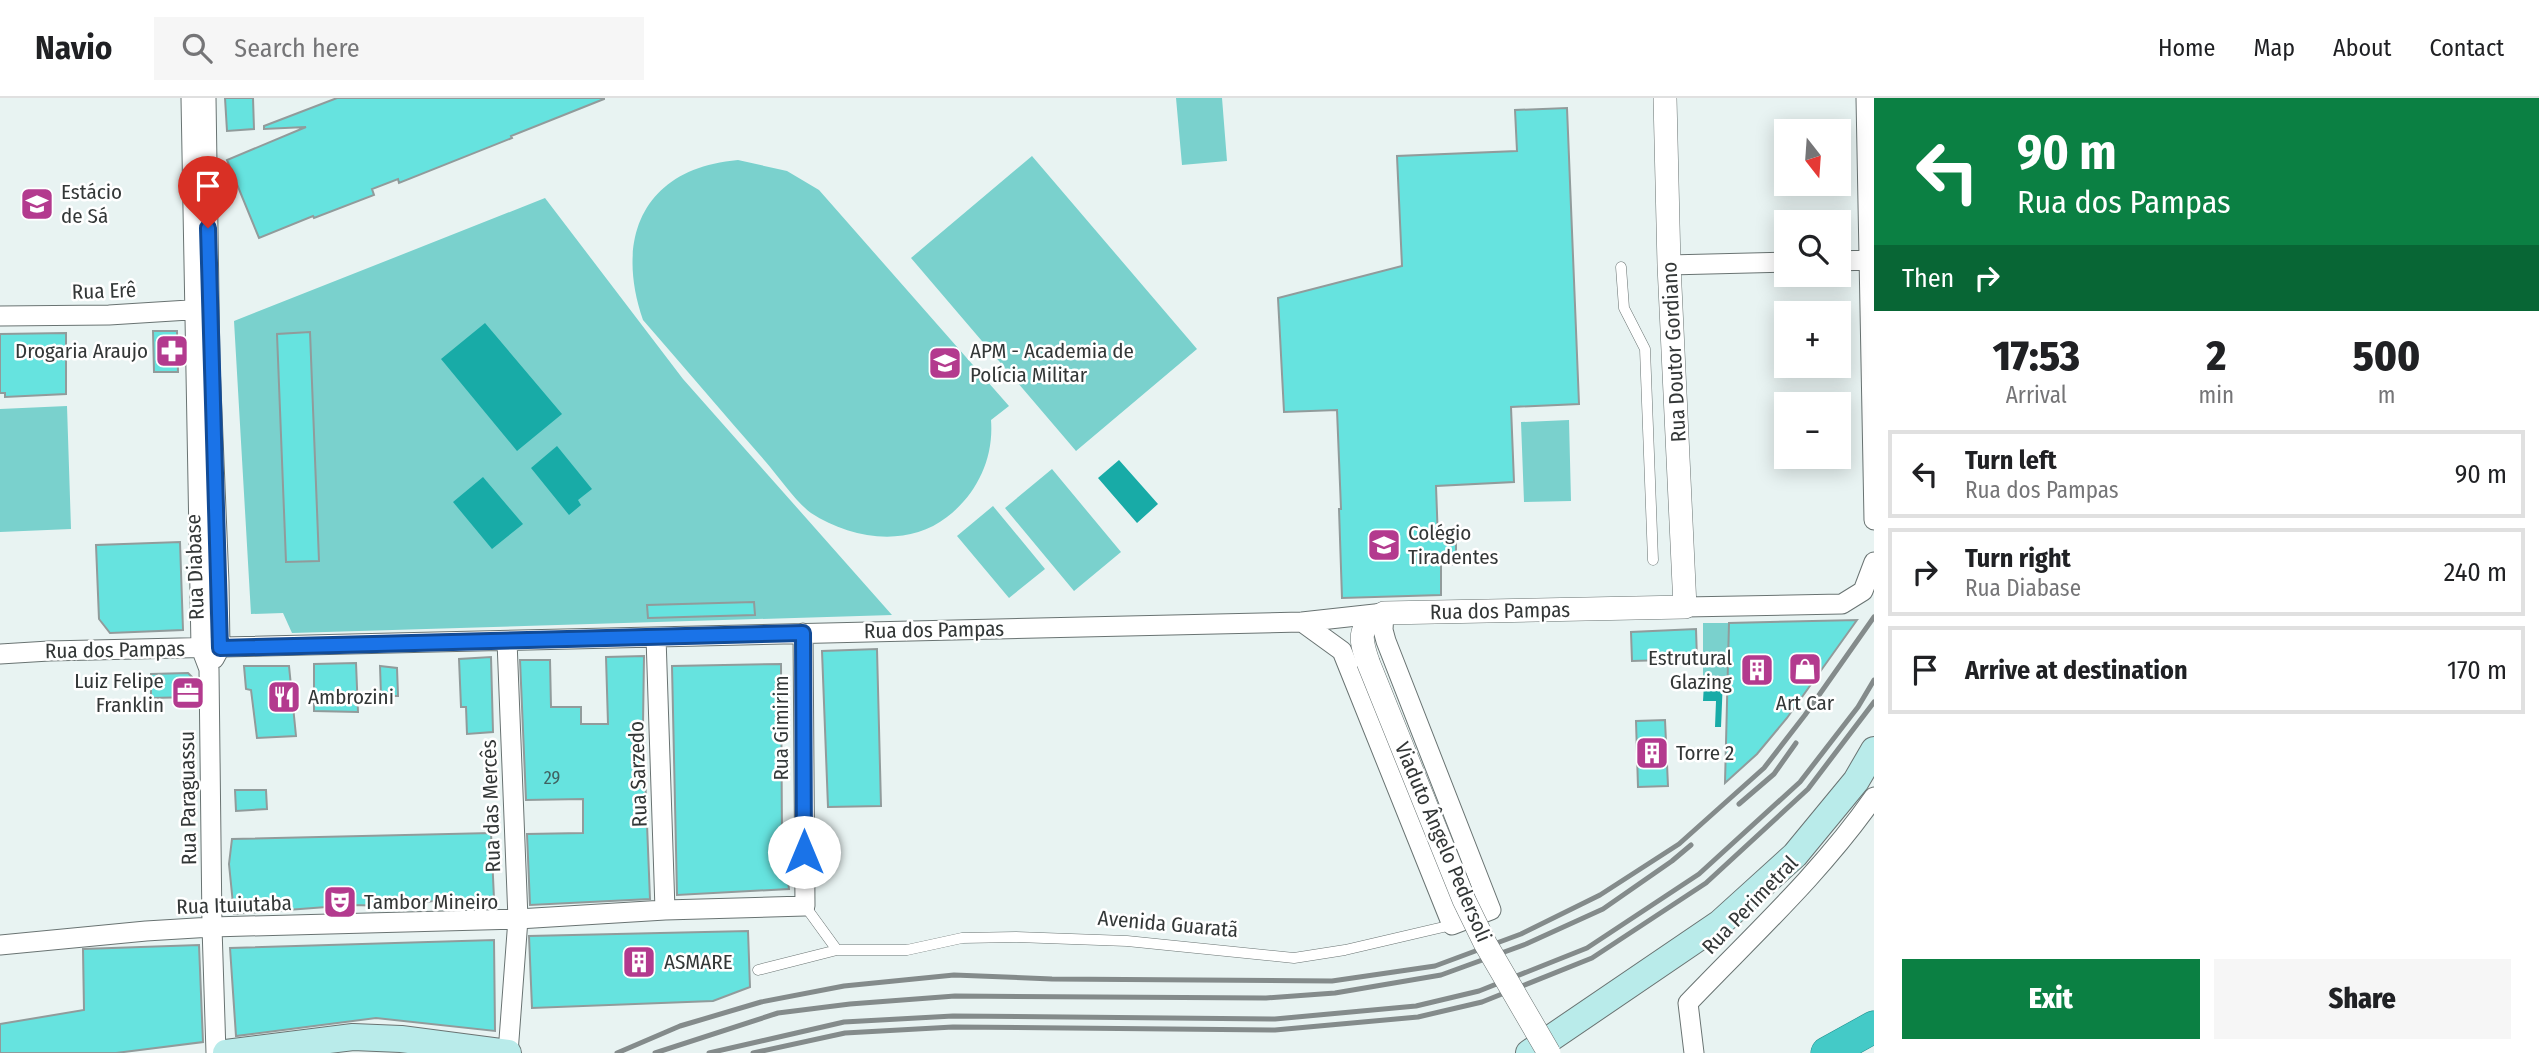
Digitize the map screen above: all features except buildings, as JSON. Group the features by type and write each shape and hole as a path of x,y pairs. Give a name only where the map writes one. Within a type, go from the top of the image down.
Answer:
{"highway":[{"path":"1828,1053 1874,1027"}],"main road":[{"path":"1529,1053 1720,923 1795,855 1856,781 1874,750"},
{"path":"226,1053 353,1038 427,1042 508,1053"}],"street":[{"name":"Rua Diabase","path":"191,98 202,309 209,669"},
{"name":"Rua Diabase","path":"202,309 205,98"},
{"name":"Rua Doutor Gordiano","path":"1665,98 1669,265 1685,607"},
{"path":"1866,98 1874,520"},
{"path":"1851,261 1869,260"},
{"path":"1669,265 1774,262"},
{"name":"Rua Erê","path":"0,316 109,315 202,309"},
{"name":"Rua dos Pampas","path":"0,654 1302,622 1384,613 1842,604 1863,591 1874,562"},
{"path":"1365,653 1364,627 1384,613"},
{"name":"Avenida Guaratã","path":"1384,613 1382,630 1490,910 1452,925"},
{"path":"1302,622 1346,628 1365,653"},
{"path":"1302,622 1342,651 1452,925"},
{"name":"Rua Gimirim","path":"803,633 805,906"},
{"name":"Rua Sarzedo","path":"656,637 665,910"},
{"name":"Rua das Mercês","path":"507,640 518,919 508,1053"},
{"name":"Viaduto Ângelo Pedersoli","path":"1365,653 1464,900 1485,943 1549,1053"},
{"name":"Rua Paraguassu","path":"209,669 216,1053"},
{"name":"Rua Perimetral","path":"1694,1053 1688,1003 1805,883 1852,829 1874,797"},
{"name":"Rua Ituiutaba","path":"0,945 146,931 518,919 665,910 805,906"}],"lane":[{"path":"1621,267 1624,308 1645,349 1653,560"},
{"path":"805,906 837,950"},
{"name":"Avenida Guaratã","path":"758,970 837,950 907,950 962,938 1127,941 1294,958 1345,950 1452,925"}],"shaded area":[{"path":"1176,98 1222,98 1227,161 1182,165"},
{"path":"1032,156 1197,349 1076,451 911,258"},
{"path":"738,160 787,171 819,190 1009,406 991,420 990,448 975,486 958,508 931,527 897,536 861,534 827,522 811,513 793,496 643,320 635,289 633,261 636,235 645,212 659,192 680,177 706,166"},
{"path":"545,198 683,379 892,615 292,633 283,613 251,614 234,321"},
{"path":"485,323 562,414 517,451 441,359"},
{"path":"67,406 71,529 0,532 0,409"},
{"path":"1569,420 1571,501 1524,502 1521,422"},
{"path":"557,446 592,489 578,500 581,505 569,515 531,468"},
{"path":"1119,460 1158,504 1137,523 1098,478"},
{"path":"1052,469 1121,552 1074,591 1005,508"},
{"path":"483,477 523,524 492,549 453,502"},
{"path":"993,506 1045,569 1009,598 957,536"},
{"path":"1703,623 1729,623 1729,676 1703,676"},
{"path":"1717,679 1723,679 1721,727 1715,727 1716,701 1703,701 1704,684 1716,684"}],"railway":[{"path":"617,1053 680,1026 761,1002 844,986 954,975 1052,979 1332,981 1435,966 1521,934 1600,895 1679,844 1764,768 1874,617"},
{"path":"709,1053 844,1022 953,1016 1275,1019 1416,1006 1479,991 1587,948 1699,874 1800,782 1858,707 1874,680"},
{"path":"753,1053 845,1033 953,1027 1275,1030 1418,1017 1482,1002 1592,958 1706,883 1808,789 1874,702"},
{"path":"1739,804 1774,774 1796,743"},
{"path":"655,1053 778,1013 850,1004 955,996 1266,998 1335,993 1441,975 1526,944 1603,909 1691,845"}],"place":[{"name":"Estácio de Sá","path":"37,204"},
{"name":"Drogaria Araujo","path":"172,351"},
{"name":"APM - Academia de Polícia Militar","path":"945,363"},
{"name":"Colégio Tiradentes","path":"1384,545"},
{"name":"Art Car","path":"1805,669"},
{"name":"Estrutural Glazing","path":"1757,670"},
{"name":"Luiz Felipe Franklin","path":"188,693"},
{"name":"Ambrozini","path":"284,697"},
{"name":"Torre 2","path":"1652,753"},
{"name":"Tambor Mineiro","path":"340,902"},
{"name":"ASMARE","path":"639,962"}],"route":[{"path":"208,228 220,648 803,633 804,852"}]}
